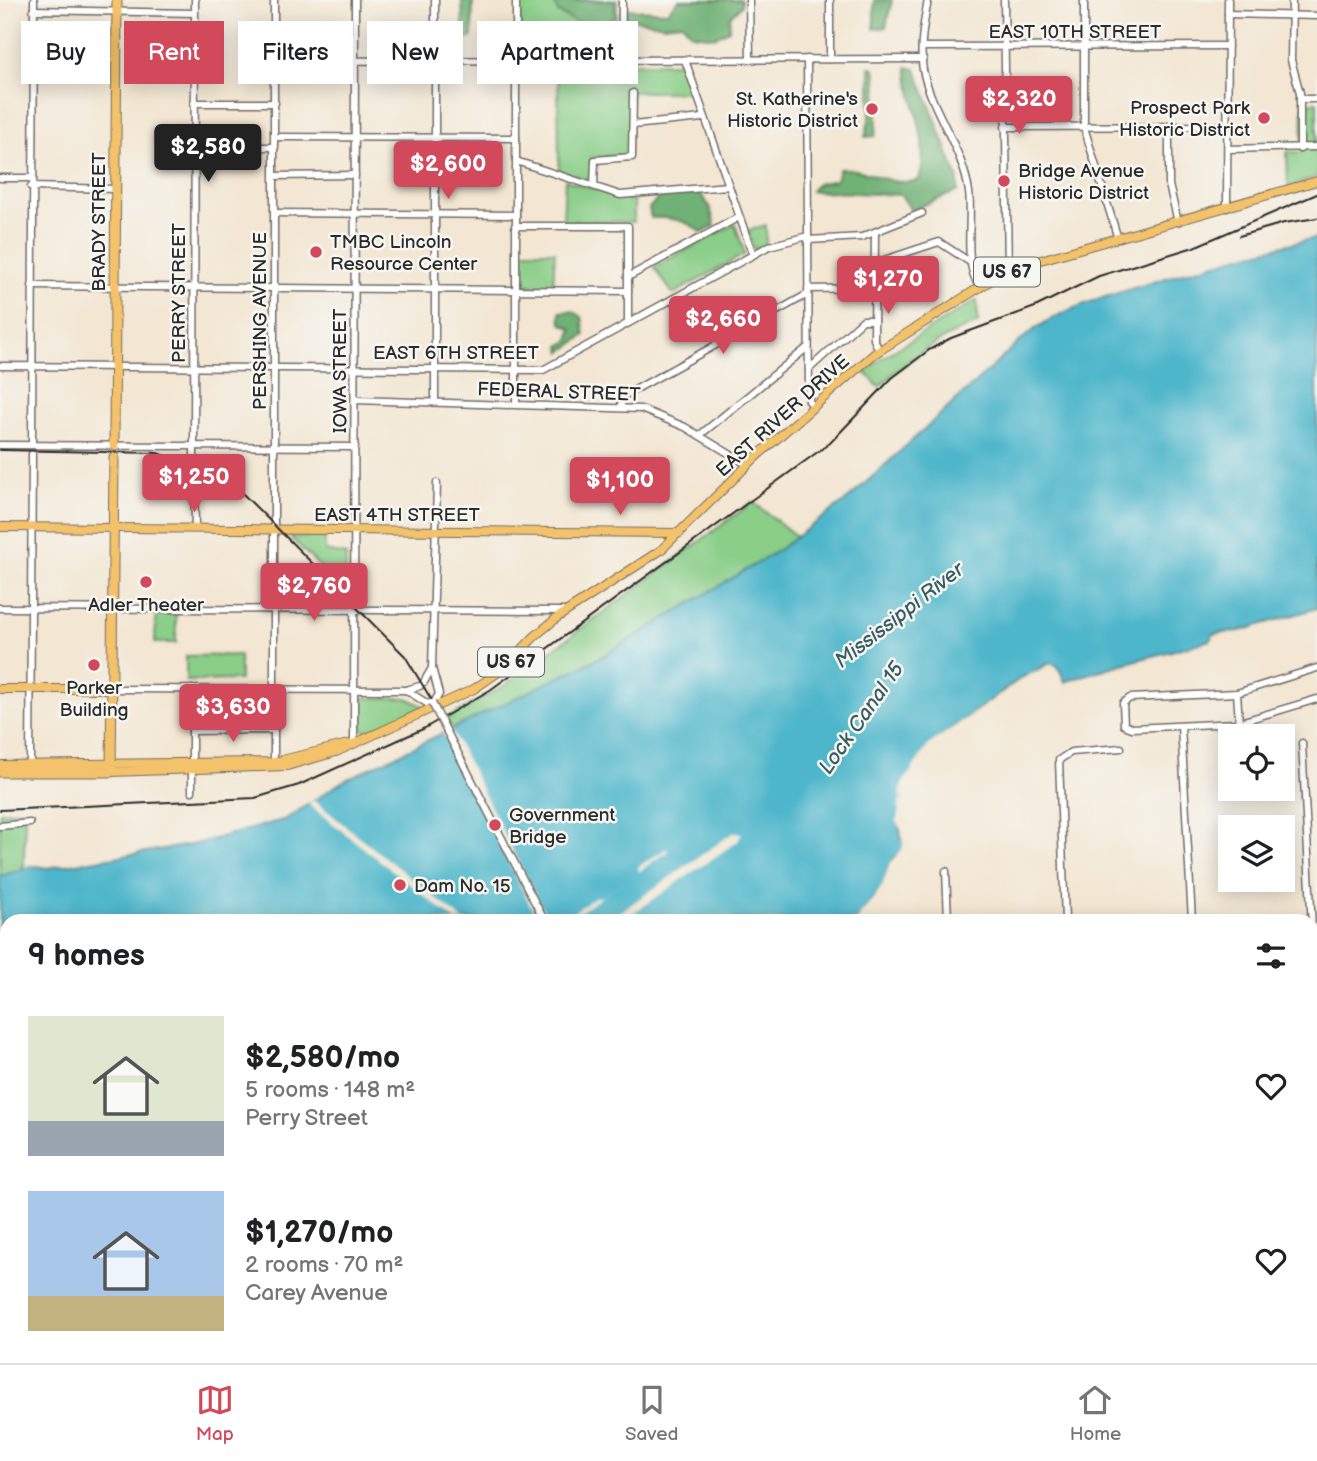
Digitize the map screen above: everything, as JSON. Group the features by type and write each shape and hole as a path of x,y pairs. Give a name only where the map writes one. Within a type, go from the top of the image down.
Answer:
{"highway":[{"name":"BRADY STREET","path":"114,445 117,0"},
{"path":"111,769 114,457"},
{"name":"US 67","path":"0,772 30,769 111,769"}],"main road":[{"name":"EAST RIVER DRIVE","path":"111,769 274,765 354,743 437,709 490,679 535,636 567,611 650,558 680,533 748,465 813,406 879,351 1008,271 1317,181"},
{"name":"EAST 4TH STREET","path":"0,527 680,533"},
{"path":"0,689 113,689"},
{"name":"US 67","path":"0,765 30,769"}],"street":[{"path":"32,445 31,178 34,0"},
{"name":"PERRY STREET","path":"194,460 195,0"},
{"name":"PERSHING AVENUE","path":"274,0 274,21"},
{"name":"IOWA STREET","path":"354,743 355,0"},
{"path":"435,0 435,21"},
{"path":"516,0 516,21"},
{"path":"622,0 622,21"},
{"path":"749,0 750,59"},
{"path":"830,0 830,59"},
{"path":"928,0 922,47 926,81 956,149 968,187 970,262 974,279 980,288"},
{"path":"1004,0 1008,271"},
{"path":"1084,0 1084,127 1118,239"},
{"path":"1227,208 1228,0"},
{"path":"1292,0 1291,61 1300,99 1300,149"},
{"path":"33,10 194,13"},
{"path":"1228,15 1317,16"},
{"name":"EAST 10TH STREET","path":"922,47 1228,46"},
{"path":"807,59 808,347 809,401 813,406"},
{"path":"638,61 923,59"},
{"path":"685,60 752,255"},
{"path":"355,61 367,61"},
{"name":"PERSHING AVENUE","path":"274,765 275,84"},
{"path":"435,84 435,401"},
{"path":"516,84 516,403"},
{"path":"594,186 595,160 632,158 633,93"},
{"path":"1300,99 1317,99"},
{"path":"194,103 275,103"},
{"path":"633,125 703,118"},
{"path":"1170,126 1169,185 1178,222"},
{"path":"1005,127 1227,126"},
{"path":"275,137 516,138"},
{"path":"194,147 275,147"},
{"path":"1228,149 1317,147"},
{"path":"516,161 620,195 728,186"},
{"path":"275,176 355,175"},
{"path":"0,178 31,178"},
{"path":"31,187 116,188"},
{"path":"275,213 516,215"},
{"name":"EAST 6TH STREET","path":"0,366 516,370 549,367 774,244 808,238 846,239 875,232 922,213"},
{"path":"628,277 739,217"},
{"path":"515,226 628,226 628,323"},
{"path":"875,232 874,339 879,351"},
{"path":"876,263 939,242 970,262"},
{"path":"32,286 628,290"},
{"path":"621,406 622,397 808,292 874,288"},
{"path":"809,369 863,320 874,320"},
{"path":"700,435 808,347"},
{"name":"FEDERAL STREET","path":"355,400 621,406 651,411 700,435 748,465"},
{"path":"0,445 355,447"},
{"path":"30,769 32,454"},
{"path":"194,469 195,528"},
{"path":"432,703 439,694 432,668 434,529 438,483"},
{"path":"0,608 567,611"},
{"path":"1317,667 1237,692 1124,700 1127,728 1239,722 1317,699"},
{"path":"418,696 432,668"},
{"path":"113,689 406,690 422,684 435,684"},
{"path":"192,689 192,791"},
{"path":"406,690 425,703 432,703"},
{"path":"1237,692 1239,722"},
{"path":"432,703 541,914"},
{"path":"1181,726 1192,914"},
{"path":"192,731 274,730"},
{"path":"1302,743 1311,914"},
{"path":"1065,914 1059,760 1071,752 1121,748"},
{"path":"0,826 30,823"},
{"path":"946,870 948,914"}],"green space":[{"path":"462,0 473,0 472,37 467,39 463,34"},
{"path":"519,0 617,0 617,21 519,21"},
{"path":"554,0 614,1 615,16 609,21 574,21 558,13"},
{"path":"679,0 741,0 741,6 730,17 729,30 715,37 692,34 682,23 664,25 626,18 627,9 667,12"},
{"path":"874,0 892,0 886,27 874,29"},
{"path":"638,63 680,63 690,92 631,92 629,155 592,158 592,182 559,171 558,84 638,84"},
{"path":"870,67 875,68 876,74 877,123 875,136 865,137 870,116"},
{"path":"907,67 916,69 958,179 958,191 911,210 901,195 811,191 817,184 836,180 839,169 859,171 898,182 919,180 922,137"},
{"path":"1317,102 1317,177 1288,187 1287,152 1302,152 1303,106 1305,103"},
{"path":"440,141 455,141 454,173 440,173"},
{"path":"565,180 634,201 634,222 563,221"},
{"path":"700,193 710,207 715,226 702,233 678,220 651,218 649,208 660,196"},
{"path":"735,224 745,254 673,294 654,267"},
{"path":"766,225 766,245 754,250 747,231"},
{"path":"520,251 555,251 553,286 520,286"},
{"path":"977,300 978,323 925,350 879,387 865,372 882,358"},
{"path":"572,311 582,317 585,335 562,352 560,346 569,341 572,329 561,323 560,312"},
{"path":"753,502 797,537 601,657 452,730 446,719 502,687"},
{"path":"290,537 325,537 325,551 346,555 346,593"},
{"path":"156,614 176,614 176,643 155,643"},
{"path":"240,655 240,680 186,681 186,656"},
{"path":"362,698 407,698 425,707 366,732 362,727"},
{"path":"25,810 24,865 18,872 0,876 0,812"}],"water":[{"path":"1317,238 1317,608 1240,631 1213,634 1210,640 1065,682 1058,666 1050,663 1021,678 930,744 903,785 898,822 904,847 889,865 883,886 861,914 0,914 0,876 29,867 47,868 196,844 286,819 343,781 601,657 774,553 847,500 1026,336 1054,317 1101,298 1254,253"}],"pier":[{"path":"1040,667 929,748 908,780 902,797 900,820 907,846 890,868 884,887 873,905 860,914 882,886 889,865 903,847 902,829 897,822 901,791 904,781 929,744"},
{"name":"Government Bridge","path":"450,727 545,914 535,914 442,731"},
{"path":"313,800 456,914 447,914 308,804"},
{"path":"733,833 742,833 738,841 632,914 618,914"},
{"path":"668,848 667,852 638,872 639,866"},
{"path":"631,877 577,914 574,914 595,897 601,897"}],"railway":[{"path":"0,810 255,798 299,785 425,728 490,690 830,443 892,378 929,350 951,338 1035,307 1099,276 1194,247 1317,194"},
{"path":"1239,236 1284,223 1317,218"},
{"path":"0,450 157,453 203,468 243,494 405,656 442,717 542,914"}],"place":[{"name":"St. Katherine's Historic District","path":"872,109"},
{"name":"Prospect Park Historic District","path":"1264,118"},
{"name":"Bridge Avenue Historic District","path":"1004,181"},
{"name":"TMBC Lincoln Resource Center","path":"316,252"},
{"name":"Adler Theater","path":"146,582"},
{"name":"Parker Building","path":"94,665"},
{"name":"Government Bridge","path":"495,825"},
{"name":"Dam No. 15","path":"400,885"}],"water label":[{"name":"Mississippi River","path":"899,615"},
{"name":"Lock Canal 15","path":"861,718"}]}
